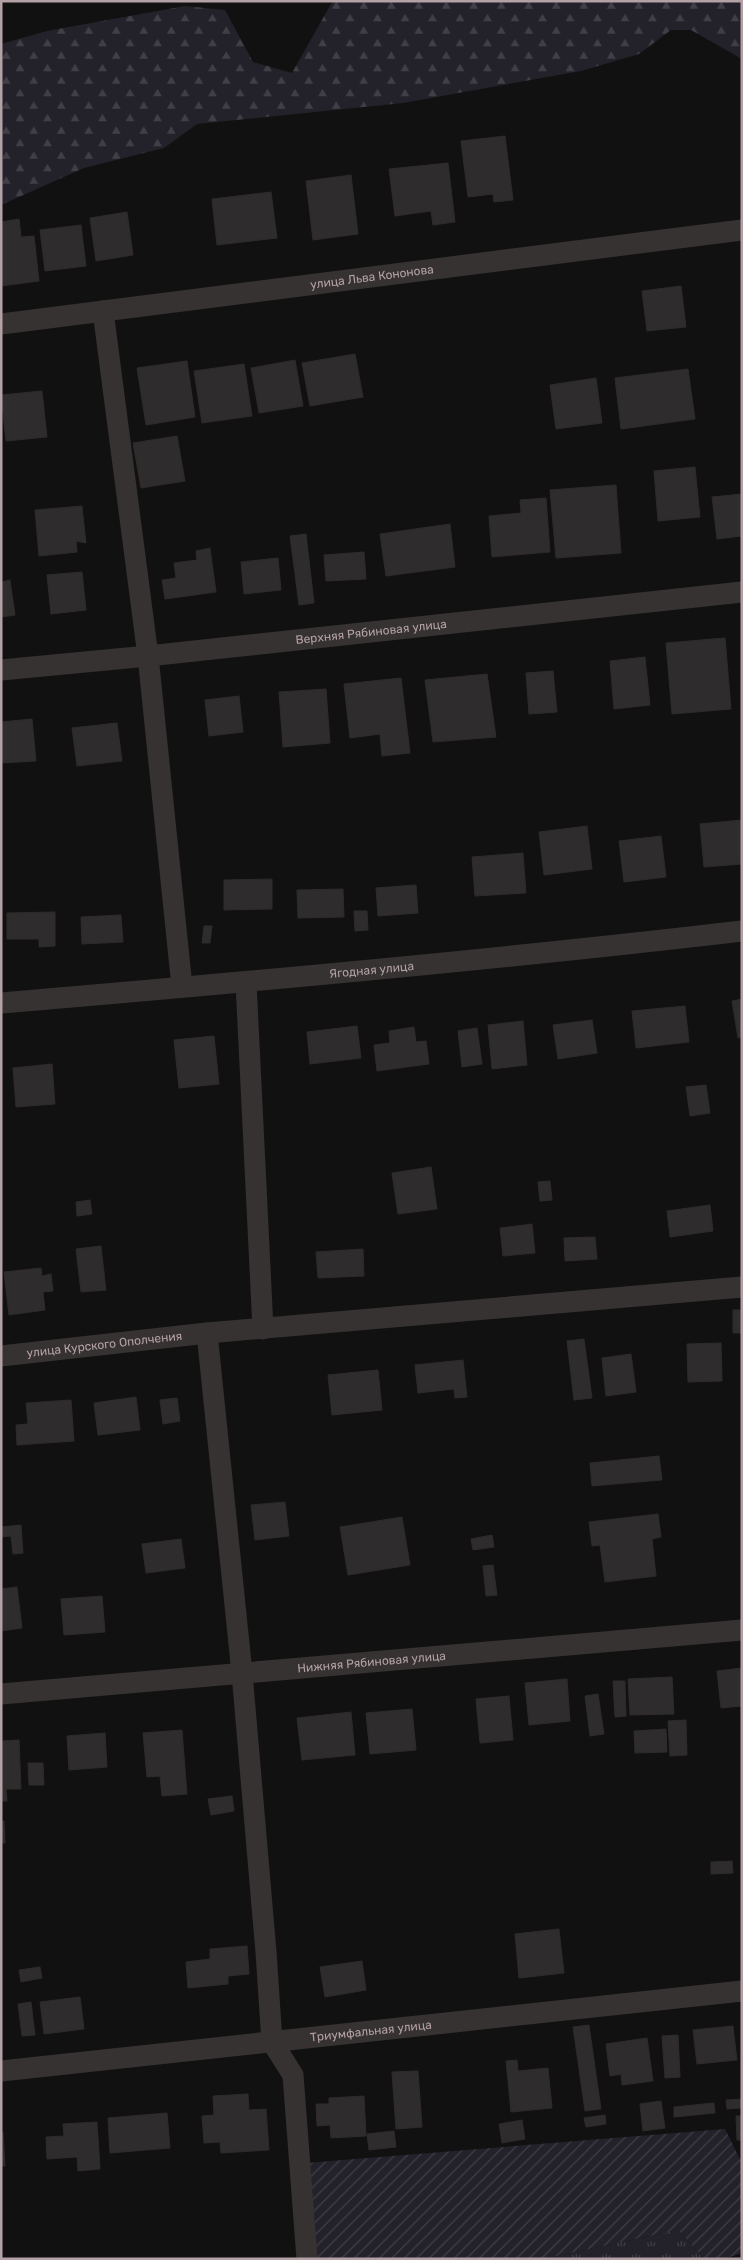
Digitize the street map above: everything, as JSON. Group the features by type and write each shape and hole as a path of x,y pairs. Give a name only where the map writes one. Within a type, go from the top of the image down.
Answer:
{"street":[{"name":"улица Льва Кононова","path":"1,324 742,230"},
{"path":"103,311 148,656 182,988"},
{"name":"Верхняя Рябиновая улица","path":"1,670 742,592"},
{"name":"Ягодная улица","path":"1,1003 246,983 572,951 742,931"},
{"path":"246,983 263,1329"},
{"name":"улица Курского Ополчения","path":"1,1356 207,1333 742,1287"},
{"path":"207,1333 242,1673 272,2042 293,2075 307,2259"},
{"name":"Нижняя Рябиновая улица","path":"1,1694 742,1630"},
{"name":"Триумфальная улица","path":"1,2071 742,1991"}],"green space":[{"path":"335,1 740,1 742,4 742,59 691,30 671,30 639,54 581,71 403,103 197,124 164,148 84,168 1,205 1,44 47,31 185,6 225,10 253,62 292,73 331,4"},
{"path":"725,2129 742,2163 742,2253 724,2259 704,2259 678,2230 543,2259 317,2259 306,2163"},
{"path":"678,2230 704,2259 543,2259"}],"building":[{"path":"505,136 513,200 494,202 493,194 468,197 461,141"},
{"path":"448,163 455,222 433,225 431,211 395,216 389,169"},
{"path":"351,175 358,234 313,240 306,181"},
{"path":"271,192 277,238 217,245 212,199"},
{"path":"127,212 133,255 96,261 90,218"},
{"path":"19,219 21,237 34,236 39,281 1,286 1,222"},
{"path":"81,225 86,266 45,271 40,230"},
{"path":"681,286 686,327 647,331 642,291"},
{"path":"355,354 363,397 310,406 302,363"},
{"path":"295,360 303,406 259,413 251,368"},
{"path":"187,361 195,417 146,425 137,368"},
{"path":"244,364 252,416 202,423 194,371"},
{"path":"688,369 695,419 621,429 615,378"},
{"path":"596,378 602,423 556,429 550,385"},
{"path":"42,391 47,437 6,441 1,395"},
{"path":"177,436 185,481 141,488 133,443"},
{"path":"695,467 700,517 658,521 654,471"},
{"path":"616,485 621,553 556,558 550,490"},
{"path":"742,494 742,536 717,539 712,497"},
{"path":"546,498 550,552 492,557 489,516 521,513 520,500"},
{"path":"82,506 86,543 76,541 77,552 39,556 35,510"},
{"path":"450,524 455,567 386,576 380,534"},
{"path":"306,534 314,603 299,605 290,536"},
{"path":"210,548 216,592 165,599 162,580 176,578 174,563 197,560 196,551"},
{"path":"364,552 366,579 326,581 324,555"},
{"path":"278,558 281,590 244,594 241,562"},
{"path":"82,572 86,610 51,614 47,575"},
{"path":"10,580 15,615 1,617 1,582"},
{"path":"725,638 731,709 672,714 666,643"},
{"path":"645,657 650,705 614,709 610,661"},
{"path":"553,671 557,712 529,714 526,673"},
{"path":"487,674 496,737 433,742 425,680"},
{"path":"401,678 410,753 382,756 380,734 350,738 344,684"},
{"path":"326,689 330,743 283,747 279,692"},
{"path":"239,696 243,732 209,736 205,700"},
{"path":"32,719 36,761 1,763 1,722"},
{"path":"117,723 122,761 77,766 72,728"},
{"path":"742,820 742,864 704,867 700,824"},
{"path":"587,826 592,869 544,875 539,832"},
{"path":"661,836 666,877 624,882 619,841"},
{"path":"523,853 526,893 475,896 472,857"},
{"path":"272,879 272,909 224,910 224,880"},
{"path":"416,885 418,913 378,916 376,888"},
{"path":"343,889 344,917 298,918 297,890"},
{"path":"354,911 367,911 368,930 355,931"},
{"path":"55,912 55,946 39,947 39,939 7,939 7,913"},
{"path":"121,915 123,942 82,944 81,917"},
{"path":"204,926 212,926 210,943 202,943"},
{"path":"742,999 742,1037 738,1038 732,1001"},
{"path":"685,1006 689,1042 636,1048 632,1011"},
{"path":"592,1020 597,1053 558,1059 553,1025"},
{"path":"523,1021 527,1065 492,1069 488,1025"},
{"path":"357,1026 361,1058 310,1064 307,1032"},
{"path":"414,1027 416,1042 426,1041 429,1064 377,1071 374,1045 390,1043 389,1031"},
{"path":"477,1028 482,1064 462,1067 458,1031"},
{"path":"214,1036 219,1084 179,1088 174,1040"},
{"path":"52,1064 55,1104 16,1107 13,1068"},
{"path":"706,1085 710,1113 690,1116 686,1087"},
{"path":"431,1167 437,1209 398,1214 392,1173"},
{"path":"550,1181 552,1200 540,1201 538,1182"},
{"path":"90,1200 92,1214 77,1216 76,1202"},
{"path":"710,1205 713,1231 670,1237 667,1211"},
{"path":"532,1224 535,1253 503,1256 500,1228"},
{"path":"595,1237 597,1259 565,1261 564,1238"},
{"path":"101,1246 106,1290 81,1292 76,1249"},
{"path":"363,1249 364,1276 318,1278 316,1252"},
{"path":"41,1268 42,1276 51,1274 53,1291 43,1292 45,1310 9,1315 4,1272"},
{"path":"733,1310 742,1310 742,1333 733,1333"},
{"path":"584,1339 592,1398 574,1400 567,1341"},
{"path":"721,1343 722,1381 688,1382 687,1344"},
{"path":"631,1354 636,1392 606,1396 602,1358"},
{"path":"463,1360 467,1397 455,1398 454,1389 418,1393 415,1365"},
{"path":"378,1370 382,1410 332,1415 328,1375"},
{"path":"136,1397 140,1430 98,1435 94,1403"},
{"path":"177,1398 180,1421 163,1424 160,1400"},
{"path":"71,1400 74,1441 17,1445 16,1425 28,1424 26,1403"},
{"path":"659,1456 662,1480 592,1486 590,1463"},
{"path":"285,1502 289,1536 255,1540 251,1505"},
{"path":"658,1514 661,1537 652,1539 656,1576 605,1582 600,1545 592,1546 589,1522"},
{"path":"402,1517 410,1565 348,1575 340,1527"},
{"path":"21,1525 23,1553 13,1554 11,1536 1,1537 1,1527"},
{"path":"492,1535 494,1547 473,1550 471,1539"},
{"path":"181,1539 185,1568 146,1573 142,1544"},
{"path":"493,1565 497,1595 486,1596 483,1566"},
{"path":"17,1587 22,1628 1,1631 1,1589"},
{"path":"102,1596 105,1632 64,1635 61,1599"},
{"path":"742,1668 742,1706 721,1708 717,1671"},
{"path":"672,1677 674,1714 630,1715 628,1679"},
{"path":"567,1679 570,1721 529,1725 525,1683"},
{"path":"613,1681 625,1681 626,1716 615,1717"},
{"path":"598,1694 604,1734 590,1736 585,1696"},
{"path":"509,1696 513,1740 480,1743 476,1699"},
{"path":"412,1709 416,1750 370,1754 366,1713"},
{"path":"351,1712 355,1755 302,1760 297,1718"},
{"path":"686,1720 687,1755 670,1756 668,1721"},
{"path":"666,1729 667,1752 635,1753 634,1731"},
{"path":"182,1730 187,1794 162,1796 160,1776 147,1777 143,1733"},
{"path":"105,1733 107,1767 69,1770 67,1736"},
{"path":"19,1740 21,1789 6,1789 7,1801 1,1801 1,1741"},
{"path":"28,1763 43,1763 44,1785 29,1785"},
{"path":"232,1796 234,1811 211,1815 208,1799"},
{"path":"1,1821 4,1821 5,1843 1,1843"},
{"path":"732,1861 733,1873 711,1874 711,1862"},
{"path":"559,1929 564,1973 519,1978 515,1934"},
{"path":"247,1946 249,1974 228,1976 228,1984 188,1988 186,1962 210,1959 210,1949"},
{"path":"362,1961 366,1990 325,1997 320,1967"},
{"path":"40,1967 42,1978 21,1982 19,1970"},
{"path":"80,1997 84,2029 44,2034 40,2002"},
{"path":"31,2002 35,2035 22,2036 18,2004"},
{"path":"589,2025 601,2109 585,2111 573,2027"},
{"path":"733,2026 737,2060 697,2064 693,2030"},
{"path":"678,2035 680,2077 665,2078 662,2036"},
{"path":"647,2038 653,2081 622,2085 621,2074 610,2076 606,2044"},
{"path":"517,2060 518,2071 548,2068 552,2108 511,2112 506,2061"},
{"path":"418,2071 422,2127 396,2129 392,2072"},
{"path":"248,2094 249,2110 266,2109 269,2150 221,2153 220,2142 204,2143 202,2116 214,2115 213,2096"},
{"path":"364,2096 366,2136 331,2138 330,2125 317,2126 316,2104 329,2104 329,2098"},
{"path":"742,2099 742,2108 727,2109 726,2100"},
{"path":"661,2101 665,2128 643,2131 640,2104"},
{"path":"714,2103 715,2113 674,2117 674,2107"},
{"path":"167,2113 170,2148 110,2153 108,2118"},
{"path":"605,2115 606,2124 586,2127 584,2118"},
{"path":"736,2116 742,2116 742,2140 737,2140"},
{"path":"522,2120 525,2139 502,2143 499,2124"},
{"path":"97,2122 100,2169 78,2171 77,2157 47,2159 46,2137 64,2136 63,2124"},
{"path":"394,2131 396,2147 369,2150 367,2134"},
{"path":"3,2132 5,2166 1,2166 1,2133"}]}
